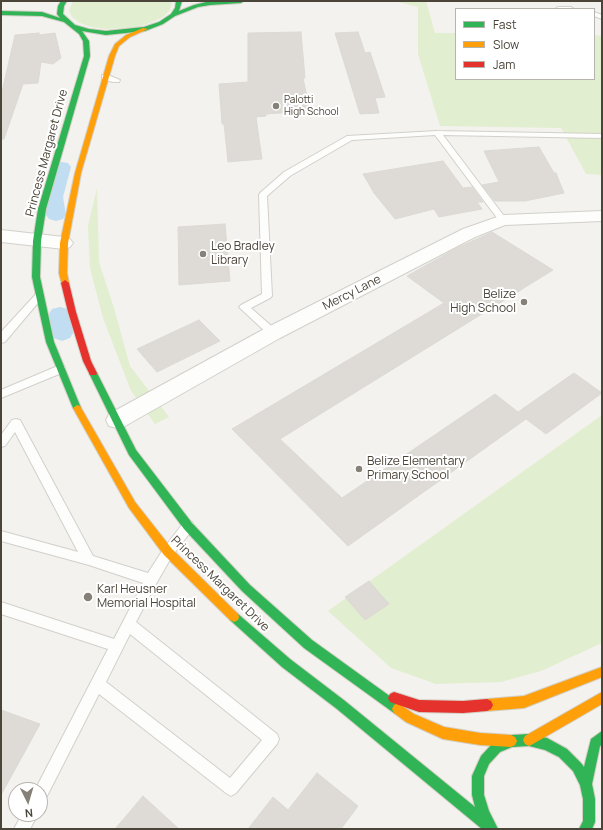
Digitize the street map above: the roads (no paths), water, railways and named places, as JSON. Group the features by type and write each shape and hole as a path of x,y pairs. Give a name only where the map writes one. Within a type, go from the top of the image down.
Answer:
{"main road":[{"path":"64,1 61,6 60,14 69,23"},
{"path":"173,15 178,8 179,1"},
{"path":"1,13 42,14 88,30 106,33 145,29 161,23 173,15 196,6 241,1"},
{"name":"Princess Margaret Drive","path":"69,23 81,33 86,41 86,56 42,208 37,241 36,277 50,342 77,409 108,466 132,505 168,552 238,621 286,662 341,705 492,829"},
{"name":"Princess Margaret Drive","path":"145,29 128,36 117,45 112,56 78,173 64,243 64,273 72,312 87,361 132,452 188,526 246,588 308,644 365,687 410,718 443,733 480,739 511,741 529,740"},
{"path":"365,687 419,706 464,707 524,702 602,672"},
{"path":"529,740 602,698"},
{"path":"341,705 405,770"},
{"path":"586,784 595,743 602,737"},
{"path":"529,740 547,744 563,753 577,767 586,784 589,799 589,827"},
{"path":"492,829 483,814 478,795 478,776 485,760 496,748 511,741"}],"street":[{"name":"Mercy Lane","path":"117,420 273,333 469,233 504,220 602,216"},
{"path":"1,236 64,243"}],"lane":[{"path":"105,77 116,80"},
{"path":"273,333 244,307 268,296 263,195 286,174 350,138 437,133 602,136"},
{"path":"437,133 504,220"},
{"path":"1,339 39,296"},
{"path":"1,394 60,369"},
{"path":"1,443 16,423 88,560"},
{"path":"47,782 151,580 168,552 188,526"},
{"path":"1,536 88,560 151,580"},
{"path":"1,608 117,646"},
{"path":"97,684 231,788 272,739 128,624"}],"waterway":[{"path":"56,215 54,197 62,167"},
{"path":"60,314 62,333"}],"place":[{"name":"Palotti High School","path":"276,106"},
{"name":"Leo Bradley Library","path":"203,254"},
{"name":"Belize High School","path":"524,302"},
{"name":"Belize Elementary Primary School","path":"359,469"},
{"name":"Karl Heusner Memorial Hospital","path":"88,597"}]}
